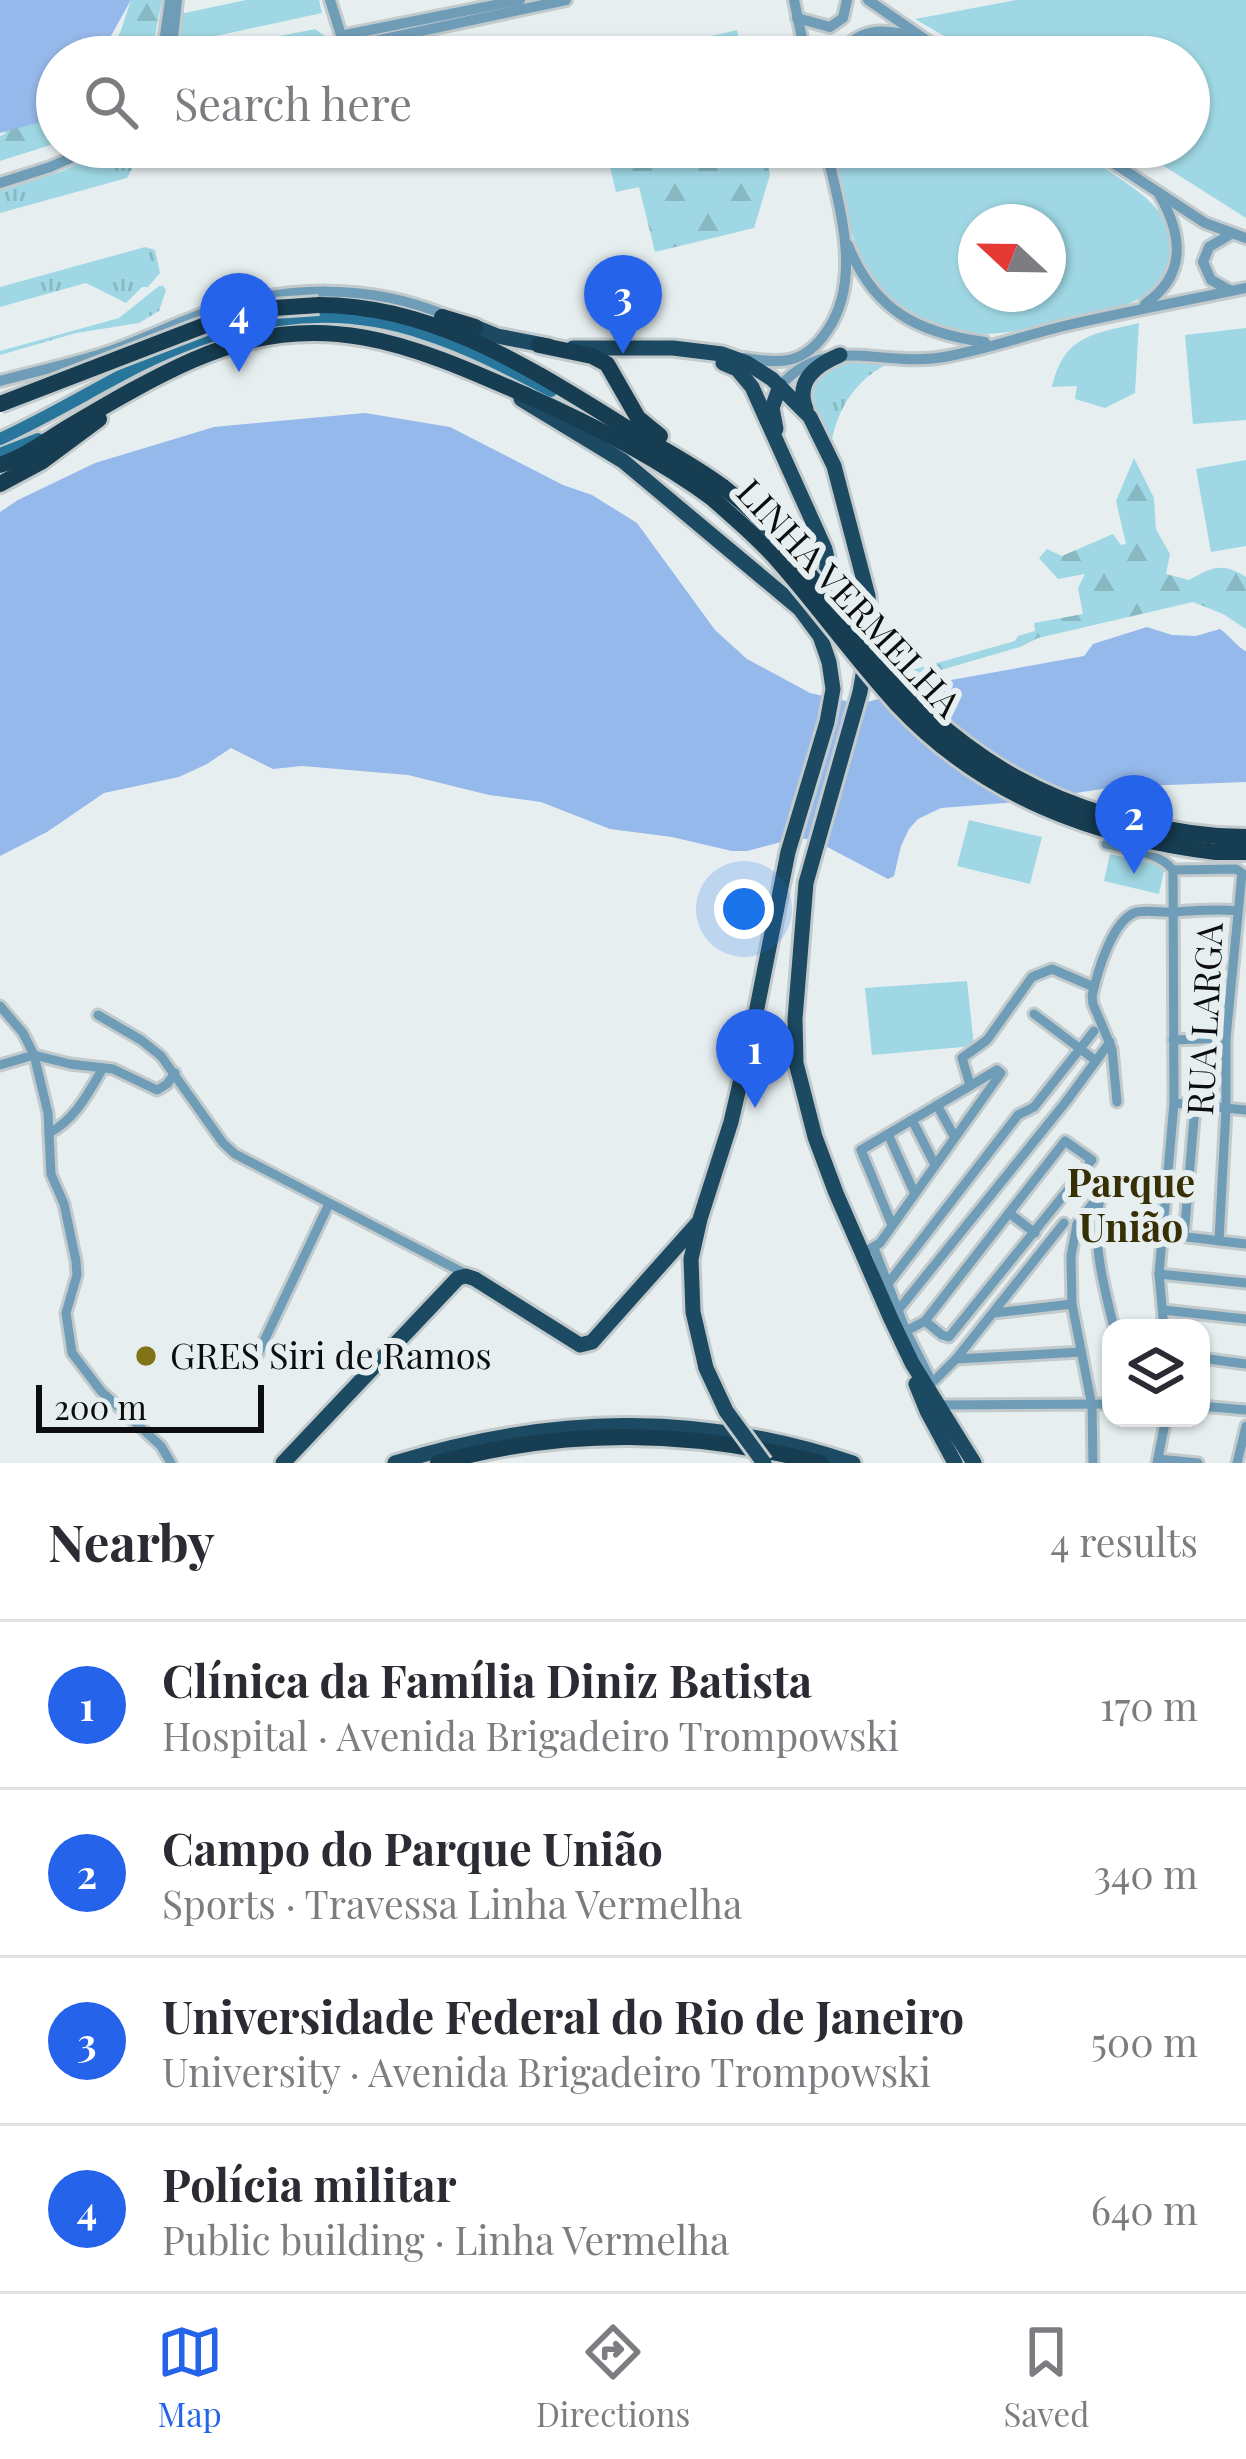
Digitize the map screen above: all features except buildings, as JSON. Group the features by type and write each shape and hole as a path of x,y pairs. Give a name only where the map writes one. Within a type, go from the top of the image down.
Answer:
{"highway":[{"path":"321,305 375,301 497,336 592,356 607,364 638,418 698,468"},
{"name":"LINHA VERMELHA","path":"0,404 216,321 274,308 366,308 470,338 698,468 898,704 963,762 1016,794 1079,823 1150,842 1216,844 1246,852"},
{"name":"LINHA VERMELHA","path":"0,465 131,391 218,350 270,337 352,334 432,354 578,420 718,492"},
{"path":"539,345 722,354 755,367 810,417"},
{"path":"685,350 730,365 752,387 828,560 825,577 808,592 794,589 717,538"},
{"path":"840,355 817,368 804,383 802,399 834,466 868,596 870,635 860,692 804,895 794,1042 804,1101 836,1193 868,1251 919,1393 956,1463"},
{"name":"LINHA VERMELHA","path":"482,376 610,451 717,538"},
{"path":"780,386 772,412 791,474"},
{"path":"0,484 67,444 131,391"},
{"path":"717,538 800,609 823,644 832,676 831,705 788,852 731,1122 691,1259 697,1338 706,1368 726,1411 764,1463"},
{"name":"LINHA VERMELHA","path":"1216,844 1246,837"},
{"path":"744,1065 757,1045 783,941 794,947 798,988"},
{"path":"283,1463 459,1275 580,1345 592,1342 699,1222"},
{"path":"912,1363 974,1463"},
{"path":"395,1463 507,1435 640,1426 778,1440 853,1463"},
{"path":"438,1463 530,1442 602,1436 714,1440 821,1463"}],"main road":[{"name":"LINHA VERMELHA","path":"65,406 212,334 266,321 327,317 382,322 423,333 628,428"},
{"path":"0,439 65,406 146,337"},
{"path":"0,454 68,427"}],"street":[{"path":"330,0 341,35 520,0"},
{"path":"398,36 566,0"},
{"path":"790,0 788,7 797,18 801,36"},
{"path":"797,18 830,27 843,18 847,0"},
{"path":"868,0 919,36"},
{"path":"166,36 172,1"},
{"path":"171,36 172,1"},
{"path":"859,36 886,31 914,36"},
{"path":"0,183 47,168"},
{"path":"722,354 773,363 798,357 815,346 831,325 845,288 844,234 830,168"},
{"path":"1122,168 1205,223 1246,238"},
{"path":"1137,309 1162,289 1176,261 1177,232 1159,192"},
{"path":"844,234 864,280 901,316 948,336 994,343"},
{"path":"1231,291 1208,276 1203,262 1209,247 1232,234"},
{"path":"780,386 810,362 840,355 939,358 1137,309 1246,288"},
{"path":"0,381 108,352 233,304 324,291 401,298 476,327"},
{"path":"1106,844 1162,860 1173,870 1174,1103 1159,1274 1164,1319"},
{"name":"RUA LARGA","path":"1173,870 1241,872 1226,1038 1219,1241"},
{"path":"1117,1102 1110,1042 1093,1004 1108,947 1125,920 1138,912 1238,910"},
{"path":"970,1085 962,1058 987,1040 1035,975 1052,969 1094,987"},
{"path":"1231,982 1246,982"},
{"path":"0,1006 34,1055 48,1113 51,1174 63,1199 76,1261 66,1313 71,1350 101,1391 161,1446 172,1463"},
{"path":"1034,1014 1095,1060"},
{"path":"98,1015 153,1049 235,1154 459,1275"},
{"path":"884,1290 1018,1114 1034,1107 1094,1031"},
{"path":"1173,1040 1226,1038"},
{"path":"933,1392 894,1315 1110,1042"},
{"path":"0,1065 34,1055 103,1068 157,1090 175,1073"},
{"path":"49,1133 78,1108 103,1068"},
{"path":"868,1251 892,1225 1001,1072 970,1085 861,1150 892,1225"},
{"path":"1174,1103 1246,1110"},
{"path":"937,1105 954,1136"},
{"path":"1184,1237 1195,1106"},
{"path":"1034,1107 1052,1119"},
{"path":"913,1120 934,1164"},
{"path":"888,1134 914,1192"},
{"path":"906,1331 925,1321 1065,1141 1092,1160 950,1336 925,1321"},
{"path":"1093,1463 1092,1406 1072,1304 1071,1243 1077,1224 1101,1193 1097,1247 1112,1319"},
{"path":"255,1360 329,1204"},
{"path":"1009,1213 1035,1233"},
{"path":"933,1392 1064,1223"},
{"path":"1162,1234 1246,1244"},
{"path":"1159,1274 1246,1283"},
{"path":"993,1313 1072,1304"},
{"path":"1163,1310 1246,1319"},
{"path":"956,1360 1081,1352"},
{"path":"1210,1359 1246,1364"},
{"path":"933,1392 1102,1405"},
{"path":"1210,1407 1246,1410"},
{"path":"1237,1463 1246,1426"},
{"path":"1164,1427 1158,1461 1198,1463"}],"green space":[{"path":"131,0 162,0 155,36 118,36"},
{"path":"246,0 319,0 322,13 216,36 176,36 180,14"},
{"path":"1016,0 1246,0 1246,218 1167,168 1210,168 1210,36 944,36 915,19"},
{"path":"315,29 325,36 280,36"},
{"path":"36,112 36,150 0,161 0,136 5,134 6,121"},
{"path":"69,168 132,169 127,178 0,213 0,191"},
{"path":"610,168 768,168 770,175 754,228 655,252 639,187 616,192"},
{"path":"837,168 1105,168 1151,202 1170,229 1173,244 1162,279 1143,297 1089,316 982,334 955,331 904,309 885,293 858,249"},
{"path":"145,247 155,250 160,273 126,303 86,283 0,307 0,287"},
{"path":"159,286 166,290 159,311 139,323 76,333 0,355 0,351 119,318"},
{"path":"1139,323 1135,393 1105,408 1075,399 1077,386 1052,387 1073,347 1094,334"},
{"path":"1246,328 1246,420 1193,424 1185,335"},
{"path":"841,362 891,362 850,396 831,444 807,401 806,389 819,372"},
{"path":"1134,458 1154,498 1156,529 1170,554 1166,574 1189,580 1224,568 1246,577 1246,629 1193,602 1038,638 917,677 901,676 1015,641 1035,631 1034,623 1083,614 1078,588 1085,574 1058,579 1039,558 1047,549 1062,556 1113,534 1121,545 1126,544 1116,501"},
{"path":"1246,460 1246,546 1211,552 1196,469"},
{"path":"969,820 1042,837 1030,884 957,866"},
{"path":"1110,854 1165,866 1159,894 1104,881"},
{"path":"967,981 974,1046 872,1055 865,988"}],"shaded area":[{"path":"0,0 131,0 111,36 36,36 36,123 0,133"},
{"path":"365,413 450,427 592,495 637,523 715,630 747,659 810,693 860,704 940,682 1084,656 1093,644 1147,627 1196,636 1220,629 1246,651 1246,782 1115,787 941,808 909,829 894,876 888,879 814,840 797,838 732,851 610,829 541,802 408,775 302,766 273,769 231,748 179,777 104,793 47,832 0,856 0,512 95,463 214,427"}],"place":[{"name":"Universidade Federal do Rio de Janeiro","path":"623,354"},
{"name":"Polícia militar","path":"239,372"},
{"name":"Campo do Parque União","path":"1134,874"},
{"name":"Clínica da Família Diniz Batista","path":"755,1108"},
{"name":"GRES Siri de Ramos","path":"146,1356"}],"district":[{"name":"Parque União","path":"1131,1206"}]}
